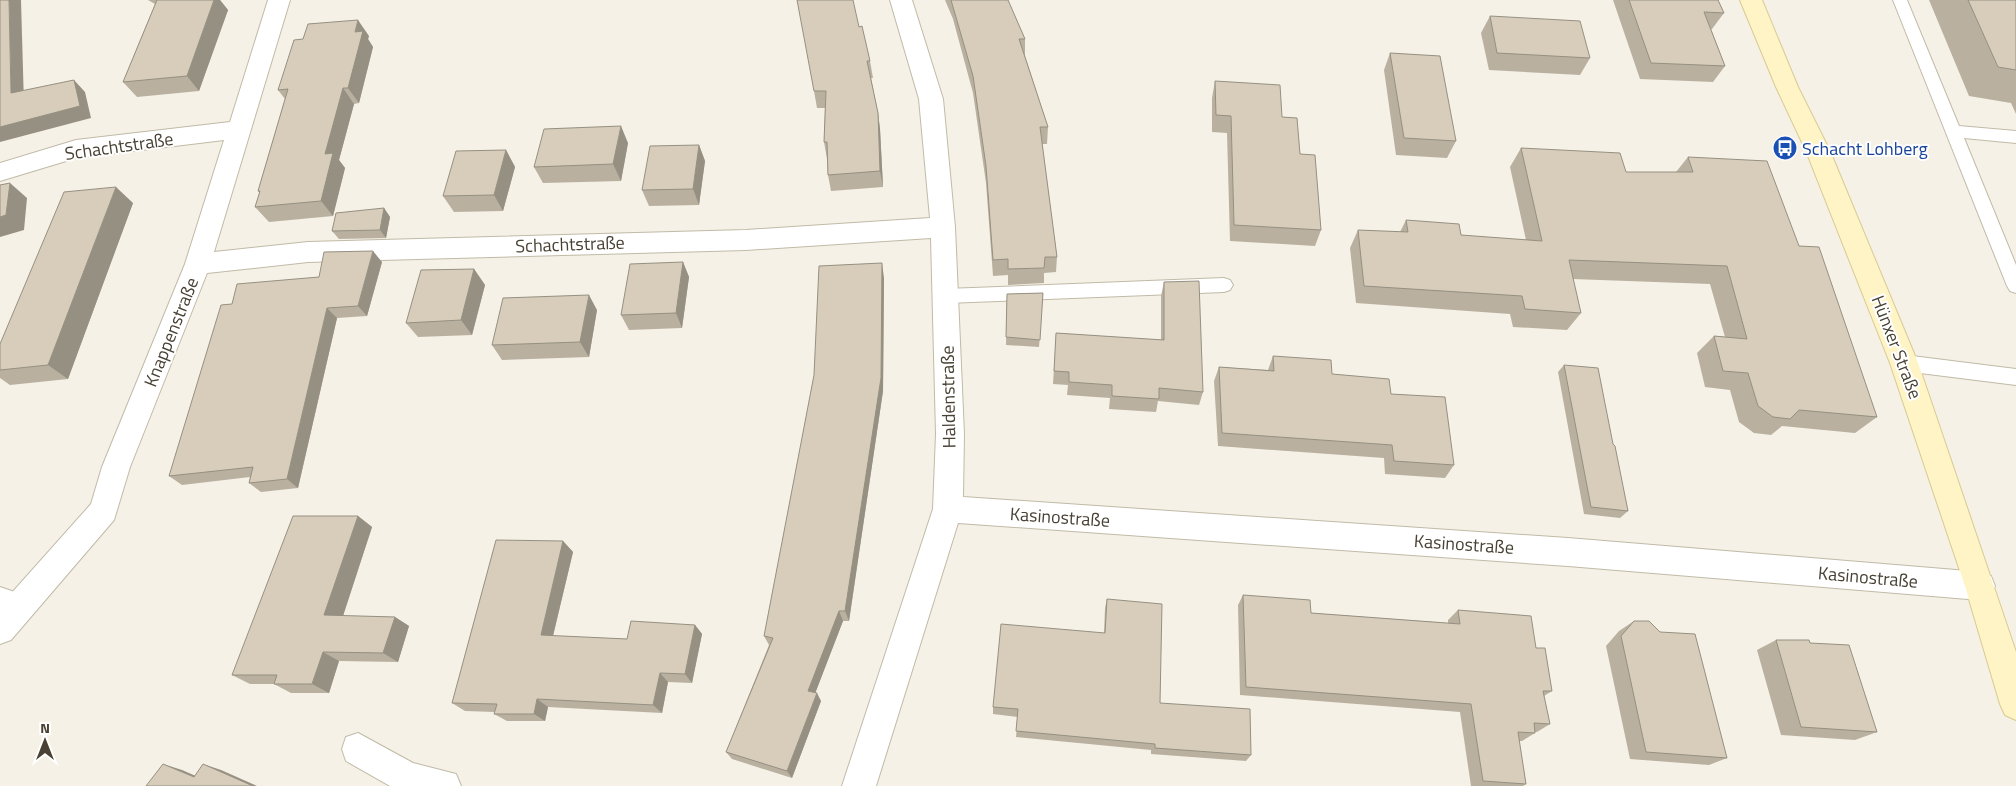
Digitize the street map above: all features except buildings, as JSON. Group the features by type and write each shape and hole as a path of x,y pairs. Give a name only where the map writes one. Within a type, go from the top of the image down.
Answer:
{"main road":[{"name":"Hünxer Straße","path":"1751,0 1787,87 1818,151 1904,363 1980,586 2016,704"}],"street":[{"name":"Knappenstraße","path":"0,629 11,601 104,511 116,467 198,264 279,0"},
{"name":"Haldenstraße","path":"860,786 948,509 950,434 943,226 931,99 901,0"},
{"name":"Schachtstraße","path":"0,172 76,149 240,130"},
{"name":"Schachtstraße","path":"198,264 308,252 746,240 943,226"},
{"name":"Kasinostraße","path":"948,509 1568,552 1980,586"},
{"path":"358,749 408,778 444,786"}],"lane":[{"path":"1900,0 2016,286"},
{"path":"1954,131 2016,137"},
{"path":"946,296 1224,284"},
{"path":"1904,363 2016,377"}],"place":[{"name":"Schacht Lohberg","path":"1785,148"}]}
